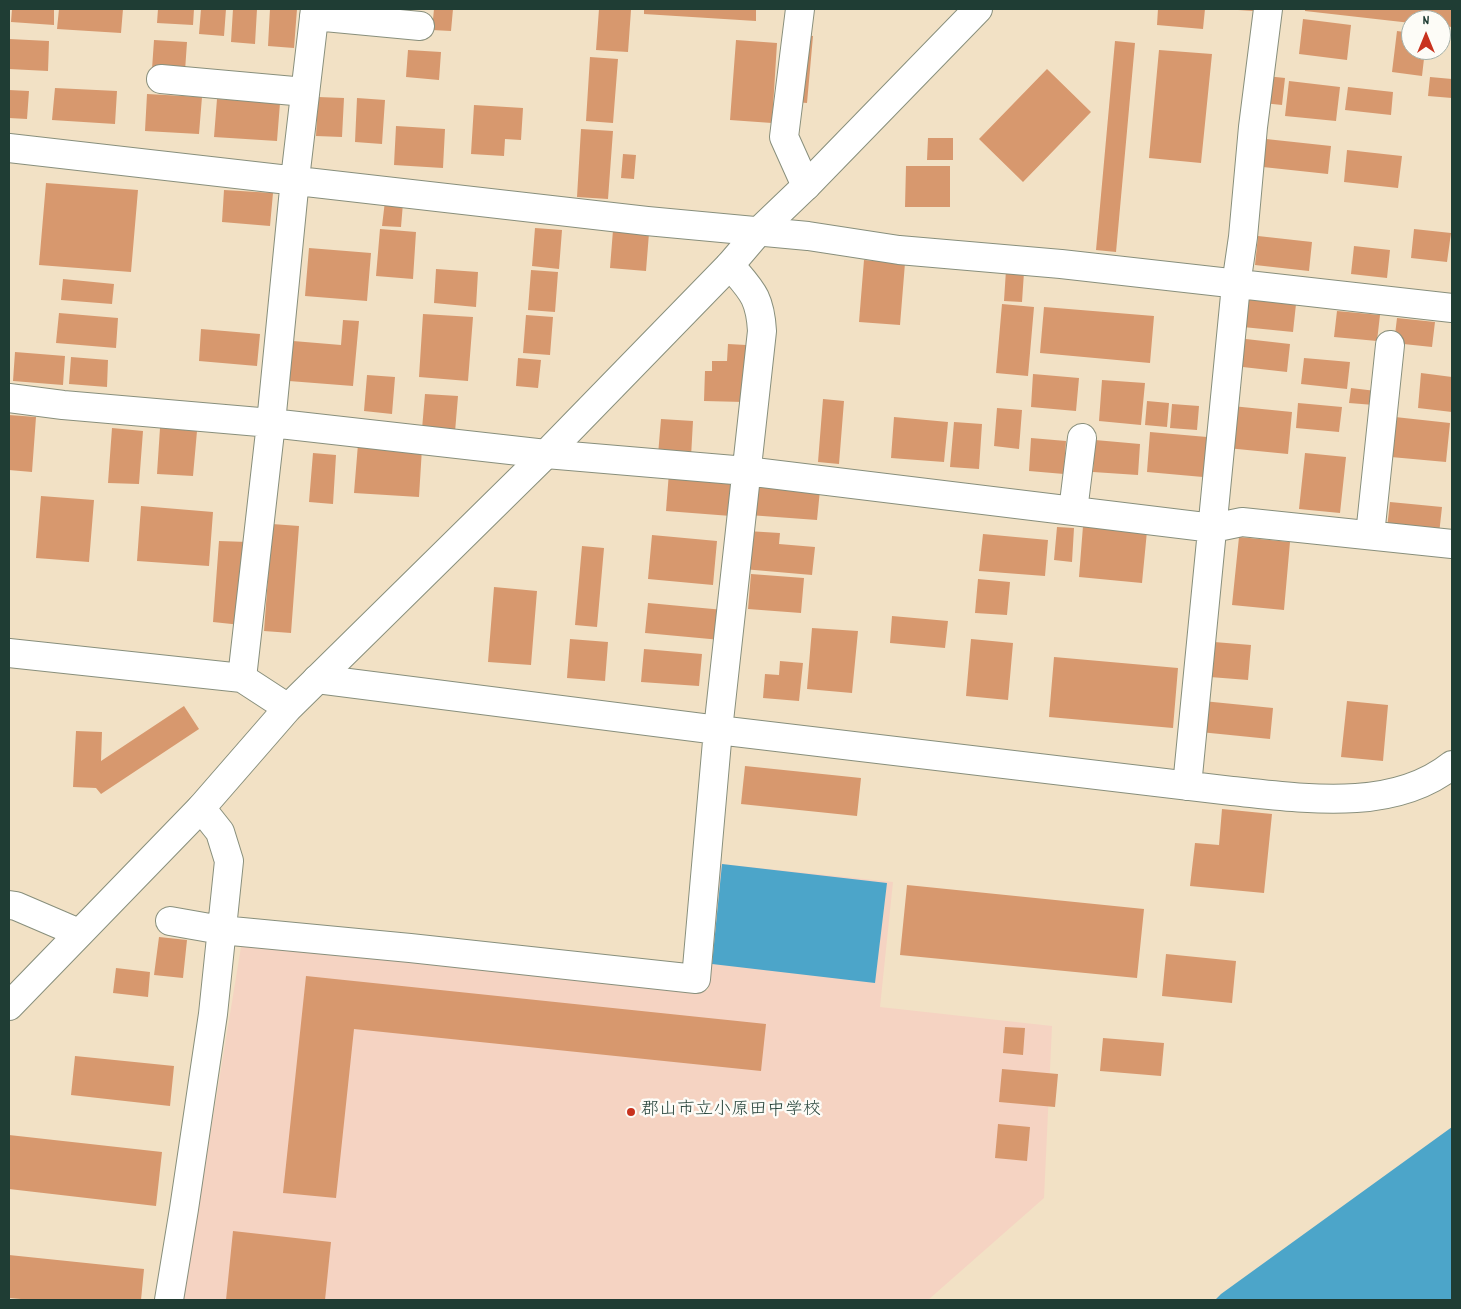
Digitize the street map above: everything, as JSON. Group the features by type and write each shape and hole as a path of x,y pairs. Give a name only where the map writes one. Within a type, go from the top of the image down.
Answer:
{"street":[{"path":"800,9 784,137 806,186"},
{"path":"9,1006 201,808 288,708 546,454 730,264 759,231 806,186 978,9"},
{"path":"1187,786 1236,285 1268,9"},
{"path":"242,678 271,423 295,179 315,12 420,26"},
{"path":"161,79 305,92"},
{"path":"9,148 648,220 808,236 899,250 1061,264 1452,308"},
{"path":"170,921 221,930 696,979 718,730 762,331 761,312 756,297 730,264"},
{"path":"1370,535 1390,346"},
{"path":"9,398 63,405 271,423 546,454 746,471 1213,528 1242,522 1452,544"},
{"path":"1073,511 1082,438"},
{"path":"9,653 242,678 288,708"},
{"path":"318,679 718,730 1302,798 1364,799 1413,787 1452,765"},
{"path":"169,1300 213,1014 228,857 220,832 201,808"},
{"path":"9,905 16,906 79,933"}],"shaded area":[{"name":"郡山市立小原田中学校","path":"721,864 893,882 880,1007 1052,1026 1044,1198 928,1300 183,1300 242,941 708,990"}],"water":[{"path":"722,864 887,883 875,983 712,964"},
{"path":"1452,1127 1452,1300 1215,1300 1221,1294"}],"building":[{"path":"12,9 54,9 54,25 11,22"},
{"path":"59,9 123,9 121,33 57,29"},
{"path":"158,9 194,9 193,25 157,23"},
{"path":"201,9 226,9 224,36 199,34"},
{"path":"233,9 257,9 255,44 231,42"},
{"path":"270,9 297,9 294,48 268,46"},
{"path":"434,9 453,9 451,31 432,30"},
{"path":"599,9 631,10 628,52 596,50"},
{"path":"644,9 756,9 756,21 644,14"},
{"path":"1158,9 1205,9 1203,29 1157,25"},
{"path":"1238,9 1254,9 1253,11"},
{"path":"1305,9 1452,9 1452,27 1451,10 1401,10 1401,22 1305,11"},
{"path":"1303,19 1351,25 1347,60 1299,54"},
{"path":"1397,31 1401,32 1401,60 1424,60 1422,76 1392,72"},
{"path":"802,35 813,36 807,103 796,102"},
{"path":"9,39 49,41 48,71 9,69"},
{"path":"154,40 187,42 185,71 152,69"},
{"path":"736,40 777,43 772,123 730,120"},
{"path":"1115,41 1135,43 1116,252 1096,250"},
{"path":"408,50 441,52 439,80 406,77"},
{"path":"1159,50 1212,54 1201,163 1149,158"},
{"path":"590,57 618,59 613,123 586,121"},
{"path":"1047,69 1091,112 1023,182 979,139"},
{"path":"1266,76 1285,78 1282,105 1263,103"},
{"path":"1430,77 1452,79 1452,98 1428,96"},
{"path":"1289,81 1340,87 1336,121 1285,116"},
{"path":"1348,87 1393,92 1391,115 1345,110"},
{"path":"55,88 117,91 115,124 52,120"},
{"path":"9,90 29,91 27,119 9,118"},
{"path":"147,94 202,97 199,134 145,131"},
{"path":"318,97 344,98 342,137 316,136"},
{"path":"357,98 385,100 382,144 355,142"},
{"path":"217,99 280,103 277,141 214,137"},
{"path":"474,105 523,108 521,140 505,139 504,156 471,154"},
{"path":"396,126 445,129 443,168 394,165"},
{"path":"581,129 613,131 608,199 577,197"},
{"path":"928,138 953,138 953,160 927,160"},
{"path":"1266,139 1331,146 1328,174 1263,167"},
{"path":"1347,150 1402,156 1398,188 1344,182"},
{"path":"623,154 636,155 634,179 621,178"},
{"path":"906,166 950,166 950,207 905,207"},
{"path":"46,183 138,190 131,272 39,265"},
{"path":"224,190 273,193 270,226 222,222"},
{"path":"385,201 403,203 401,227 382,226"},
{"path":"535,228 562,230 559,269 532,266"},
{"path":"380,229 416,232 413,279 376,276"},
{"path":"1414,229 1451,233 1447,262 1411,258"},
{"path":"613,230 649,233 646,271 610,268"},
{"path":"1258,236 1312,242 1309,271 1255,265"},
{"path":"1354,246 1390,250 1387,278 1351,274"},
{"path":"309,248 371,253 367,301 305,296"},
{"path":"864,260 905,263 900,325 859,322"},
{"path":"436,269 478,272 476,307 434,303"},
{"path":"531,270 558,272 555,312 528,310"},
{"path":"1006,270 1024,272 1022,302 1004,301"},
{"path":"63,279 114,284 112,304 61,300"},
{"path":"1245,299 1296,304 1293,332 1243,327"},
{"path":"1002,304 1034,307 1028,376 996,373"},
{"path":"1044,307 1154,316 1150,363 1040,353"},
{"path":"1337,311 1380,315 1377,341 1334,337"},
{"path":"59,313 118,318 116,348 56,343"},
{"path":"423,314 473,317 468,381 419,377"},
{"path":"526,315 553,317 550,355 523,353"},
{"path":"1397,318 1435,322 1432,347 1394,343"},
{"path":"343,320 359,321 353,386 289,381 293,341 341,345"},
{"path":"201,329 260,334 257,366 199,361"},
{"path":"1237,338 1290,344 1287,372 1234,366"},
{"path":"728,344 746,345 744,402 704,401 705,371 712,371 712,361 727,361"},
{"path":"15,352 65,356 63,385 13,381"},
{"path":"71,357 108,360 107,387 69,384"},
{"path":"518,358 541,360 538,388 516,386"},
{"path":"1304,358 1350,362 1347,389 1301,384"},
{"path":"1421,373 1452,377 1452,412 1418,408"},
{"path":"1033,374 1079,378 1076,411 1031,407"},
{"path":"367,375 395,377 392,414 364,411"},
{"path":"1102,380 1145,383 1141,425 1099,421"},
{"path":"1351,388 1376,391 1374,405 1349,403"},
{"path":"425,394 458,396 455,432 422,429"},
{"path":"823,399 844,401 839,464 818,462"},
{"path":"1147,401 1169,403 1167,427 1145,425"},
{"path":"1298,403 1342,407 1339,432 1296,428"},
{"path":"1172,404 1199,406 1197,430 1170,428"},
{"path":"1232,406 1292,412 1288,454 1227,448"},
{"path":"997,408 1022,410 1019,449 994,446"},
{"path":"9,415 36,417 32,472 9,470"},
{"path":"894,417 948,422 944,462 891,458"},
{"path":"1395,417 1450,423 1446,462 1391,457"},
{"path":"661,419 693,421 691,457 658,455"},
{"path":"954,422 982,424 979,469 950,467"},
{"path":"112,428 143,431 139,484 108,483"},
{"path":"160,428 197,431 193,476 157,474"},
{"path":"1150,432 1207,437 1203,477 1147,472"},
{"path":"1031,438 1066,441 1064,474 1029,471"},
{"path":"1095,440 1140,444 1138,475 1093,472"},
{"path":"358,444 422,448 419,497 354,493"},
{"path":"313,453 336,455 333,504 309,502"},
{"path":"1305,453 1346,457 1340,513 1299,509"},
{"path":"669,472 734,478 731,516 666,511"},
{"path":"752,484 820,490 817,520 749,515"},
{"path":"41,496 94,500 89,562 36,558"},
{"path":"1390,502 1442,507 1439,534 1387,528"},
{"path":"141,506 213,512 209,566 137,561"},
{"path":"272,524 299,526 291,633 264,631"},
{"path":"1083,526 1147,531 1142,583 1079,577"},
{"path":"1057,527 1074,528 1072,562 1054,560"},
{"path":"747,531 780,533 779,544 815,547 812,575 743,569"},
{"path":"983,534 1048,540 1045,576 979,571"},
{"path":"652,535 717,541 713,585 648,579"},
{"path":"1239,537 1290,542 1284,610 1232,605"},
{"path":"219,541 248,542 241,625 213,622"},
{"path":"582,546 604,548 597,627 575,625"},
{"path":"751,574 804,578 801,613 748,609"},
{"path":"978,579 1010,582 1007,615 975,613"},
{"path":"494,587 537,591 531,665 488,662"},
{"path":"648,603 724,610 721,640 645,633"},
{"path":"892,616 948,621 945,648 890,643"},
{"path":"812,628 858,631 852,693 807,689"},
{"path":"570,639 608,642 605,681 567,678"},
{"path":"971,639 1013,643 1008,700 966,696"},
{"path":"1214,642 1251,645 1248,680 1210,677"},
{"path":"644,649 702,654 699,686 641,682"},
{"path":"1054,657 1178,668 1173,728 1049,717"},
{"path":"780,661 803,663 799,701 763,698 765,674 779,675"},
{"path":"1203,701 1273,708 1270,739 1200,732"},
{"path":"1347,701 1388,705 1383,761 1341,757"},
{"path":"184,706 199,729 101,794 96,788 73,787 76,731 102,732 101,761"},
{"path":"745,766 861,778 857,816 741,804"},
{"path":"1222,809 1272,814 1264,893 1190,886 1195,843 1219,845"},
{"path":"907,885 1144,909 1137,978 900,955"},
{"path":"159,937 187,940 183,978 154,975"},
{"path":"1166,954 1236,961 1232,1003 1162,996"},
{"path":"116,968 150,972 148,997 113,993"},
{"path":"306,976 766,1024 761,1071 354,1029 336,1198 283,1193"},
{"path":"1005,1027 1025,1028 1023,1055 1003,1053"},
{"path":"1103,1038 1164,1043 1161,1076 1100,1071"},
{"path":"75,1056 174,1066 170,1106 71,1095"},
{"path":"1002,1069 1058,1074 1055,1107 999,1102"},
{"path":"998,1124 1030,1127 1027,1161 995,1158"},
{"path":"9,1135 162,1152 156,1206 9,1189"},
{"path":"233,1231 331,1242 325,1300 226,1300"},
{"path":"9,1255 144,1269 141,1300 33,1300 9,1298"}],"place":[{"name":"郡山市立小原田中学校","path":"631,1112"}]}
